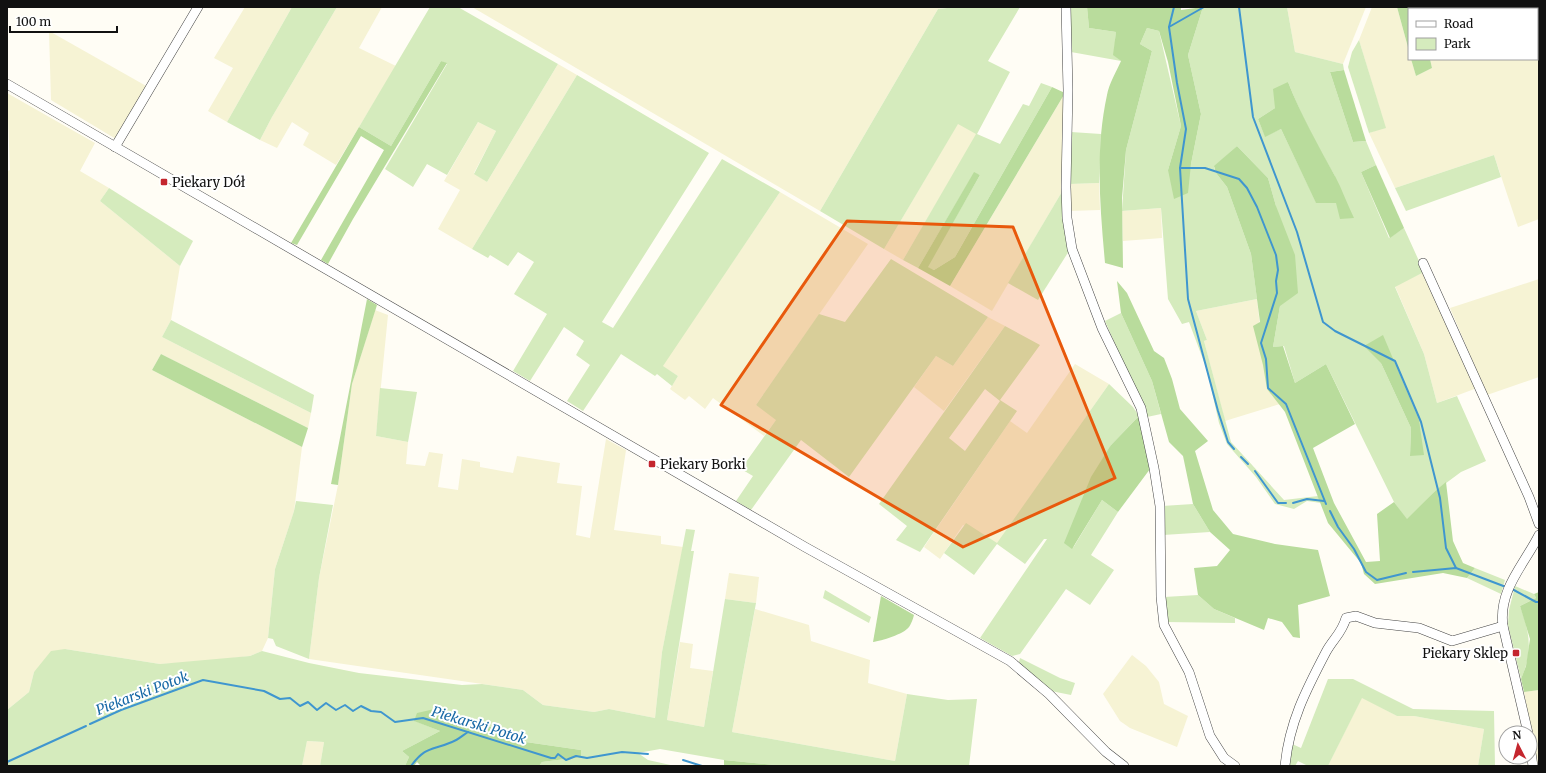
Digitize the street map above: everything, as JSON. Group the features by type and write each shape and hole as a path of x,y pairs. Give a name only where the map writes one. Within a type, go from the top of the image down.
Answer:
{"street":[{"path":"115,147 198,7"},
{"path":"1066,7 1066,186 1067,218 1072,249 1102,328 1141,408 1154,468 1160,506 1161,597 1164,625 1189,672 1210,736 1224,758 1235,766"},
{"path":"7,84 799,543 1010,660 1049,694 1106,752 1124,766"},
{"path":"1423,263 1529,497 1539,524"},
{"path":"1526,725 1503,626 1502,615 1511,582 1539,535"},
{"path":"1285,766 1287,748 1296,714 1328,649 1340,634 1346,618 1356,616 1375,623 1419,628 1452,640 1503,626"}],"highlighted area":[{"path":"847,221 1013,227 1115,478 963,547 721,405"}],"shaded area":[{"path":"245,7 292,7 227,122 208,111 233,68 214,58"},
{"path":"337,7 382,7 359,48 396,66 336,165 303,145 309,133 292,122 277,148 260,140"},
{"path":"472,7 956,7 938,9 820,211"},
{"path":"1287,7 1366,7 1343,64 1295,52"},
{"path":"1372,7 1397,7 1408,47 1408,60 1411,60 1416,76 1432,68 1430,60 1538,60 1538,8 1417,7 1539,7 1539,219 1518,227 1494,155 1395,188 1369,133 1385,127 1359,40"},
{"path":"49,31 148,87 116,139 51,100"},
{"path":"558,64 577,75 472,249 438,229 460,190 444,181 478,122 496,131 474,173 487,182"},
{"path":"7,93 95,143 80,171 109,188 100,201 180,266 171,320 162,337 311,413 308,428 161,354 152,370 302,447 294,511 275,569 268,638 262,651 250,656 200,662 160,664 65,649 34,672 29,692 7,710 7,171 10,170"},
{"path":"1065,93 1063,190 992,311 950,286"},
{"path":"958,123 977,134 903,260 884,249"},
{"path":"1099,183 1100,210 1069,211 1070,184"},
{"path":"780,192 868,244 756,405 777,419 764,436 713,398 705,409 689,396 685,400 670,389 678,376 662,366"},
{"path":"1161,208 1162,238 1123,241 1122,211"},
{"path":"1424,272 1477,388 1437,403 1424,354 1395,286"},
{"path":"1539,279 1539,377 1487,395 1450,308"},
{"path":"1257,299 1267,389 1280,404 1225,421 1204,341 1207,340 1196,311"},
{"path":"375,310 388,315 376,436 408,442 406,464 425,466 429,452 443,454 438,487 458,490 462,459 480,462 480,467 513,473 517,456 560,463 557,483 582,486 576,535 590,538 606,439 626,450 614,530 661,536 661,544 683,547 662,652 655,718 609,709 594,712 543,705 523,690 309,659 319,578 338,485 352,384"},
{"path":"988,317 1005,326 944,411 914,387 936,356 953,366"},
{"path":"1075,364 1109,384 997,544 963,525 940,559 924,547 1010,421 1027,433"},
{"path":"729,573 759,577 756,603 725,599"},
{"path":"755,609 809,625 811,641 870,660 868,683 907,694 895,761 732,732"},
{"path":"680,642 693,644 690,668 713,671 704,727 667,720"},
{"path":"1132,655 1146,666 1159,682 1164,704 1188,716 1177,747 1130,728 1120,721 1103,694"},
{"path":"1539,690 1539,766 1538,725 1530,725 1524,692"},
{"path":"1362,697 1397,716 1414,716 1484,729 1478,766 1328,766"},
{"path":"307,741 324,742 320,766 302,766"}],"green space":[{"path":"292,7 337,7 260,140 227,122"},
{"path":"430,7 458,7 558,64 487,182 474,174 496,131 478,122 447,175 427,164 413,187 385,169 447,64 441,61 391,146 359,127"},
{"path":"956,7 1020,7 988,61 1010,72 977,134 1000,144 1023,104 1029,106 1041,83 1052,87 955,257 934,270 927,267 980,175 974,173 918,268 903,260 976,134 958,124 884,249 820,211 938,9"},
{"path":"1069,7 1087,7 1089,28 1116,32 1114,55 1121,61 1071,52"},
{"path":"1087,7 1181,7 1181,10 1203,7 1188,55 1201,114 1191,164 1188,193 1174,199 1168,170 1181,126 1168,62 1159,31 1147,28 1140,44 1152,51 1126,150 1122,198 1123,268 1105,263 1100,179 1103,116 1108,91 1121,61 1113,55 1116,32 1089,28"},
{"path":"1203,7 1287,7 1295,52 1343,64 1344,70 1330,72 1353,142 1366,141 1376,165 1361,172 1389,238 1404,228 1424,272 1395,287 1424,354 1437,403 1457,396 1486,461 1461,472 1434,492 1407,520 1394,502 1326,364 1295,383 1284,346 1273,347 1280,306 1276,206 1268,178 1237,146 1214,167 1216,173 1227,187 1251,254 1257,299 1196,311 1207,340 1204,341 1231,442 1284,500 1318,496 1321,503 1307,501 1294,509 1275,504 1256,477 1227,444 1219,423 1207,370 1189,322 1182,324 1168,299 1161,208 1122,211 1126,150 1152,51 1140,44 1147,28 1159,31 1181,126 1168,170 1190,169 1201,114 1188,55","holes":["1288,82 1298,106 1335,176 1316,202 1281,129 1265,136 1258,119 1275,108","1381,363 1419,420 1410,456 1411,428"]},
{"path":"1397,7 1418,8 1408,8 1408,47"},
{"path":"1359,40 1386,128 1369,133 1348,67 1352,52"},
{"path":"1411,60 1430,60 1432,68 1416,76"},
{"path":"441,61 447,63 353,219 328,264 321,260 384,150 361,136 297,245 291,243 359,127 391,146"},
{"path":"1344,70 1366,141 1353,142 1330,72"},
{"path":"577,75 709,153 602,322 613,328 722,159 780,192 663,366 678,376 672,386 657,374 655,376 621,354 583,411 567,401 590,365 576,355 584,341 564,327 530,381 513,371 547,314 514,294 534,262 518,252 508,266 490,255 488,258 472,249"},
{"path":"1288,82 1304,118 1338,181 1354,218 1340,219 1336,203 1316,203 1281,129 1265,137 1258,119 1275,108 1273,89"},
{"path":"1052,87 1065,93 950,286 918,268 974,172 980,175 928,267 934,270 955,257"},
{"path":"1071,132 1101,134 1099,183 1070,184"},
{"path":"1237,146 1268,178 1276,206 1295,255 1298,293 1280,306 1273,347 1283,346 1295,383 1326,364 1355,424 1313,448 1334,503 1366,562 1380,561 1377,514 1394,502 1407,519 1446,482 1453,541 1463,563 1475,568 1467,578 1443,573 1375,584 1364,574 1361,563 1328,523 1285,412 1267,389 1263,365 1253,326 1260,322 1251,254 1227,187 1216,173 1214,166"},
{"path":"1494,155 1501,177 1406,211 1395,188"},
{"path":"1376,165 1404,228 1390,238 1361,172"},
{"path":"109,188 193,241 180,266 100,201"},
{"path":"1063,190 1069,251 1038,300 1008,283"},
{"path":"891,259 988,317 953,366 936,356 849,477 801,440 751,510 736,501 753,476 741,469 776,420 756,405 819,314 845,322"},
{"path":"1117,281 1127,293 1154,351 1164,358 1172,379 1180,409 1208,441 1195,451 1213,510 1233,534 1275,544 1318,550 1330,596 1298,605 1300,638 1293,637 1282,622 1268,618 1264,630 1214,609 1198,595 1194,568 1217,566 1230,550 1210,532 1193,504 1183,456 1169,442 1152,381 1121,313"},
{"path":"367,299 377,305 352,384 338,485 331,484"},
{"path":"1121,313 1152,381 1161,414 1147,417 1105,321"},
{"path":"171,320 314,395 311,413 162,337"},
{"path":"1005,326 1040,345 1000,400 1017,411 920,552 896,540 907,526 879,504","holes":["985,389 1000,401 965,451 949,438"]},
{"path":"1383,335 1419,420 1424,455 1410,456 1411,428 1381,363 1364,346"},
{"path":"161,354 308,428 302,447 152,370"},
{"path":"1109,384 1133,407 1139,416 1111,445 1073,548 1102,500 1118,512 1091,555 1114,570 1090,605 1066,589 1020,654 1012,656 980,638 1047,539 1044,539 1025,564 997,544 974,575 944,553 966,523 997,543"},
{"path":"380,388 417,392 408,442 376,436"},
{"path":"1139,416 1150,469 1118,512 1102,500 1072,549 1064,543 1091,477 1111,445"},
{"path":"296,501 333,505 319,578 309,659 276,646 273,639 268,638 275,569"},
{"path":"1193,504 1210,532 1163,535 1162,506"},
{"path":"686,529 695,530 691,551 694,551 667,720 704,727 725,599 756,603 732,732 895,761 907,694 948,700 977,699 969,766 785,766 724,760 660,749 638,753 648,760 675,766 539,766 542,762 580,757 581,750 519,741 499,729 474,723 439,708 415,721 440,731 402,751 409,757 405,766 320,766 324,742 307,741 302,766 7,766 7,710 29,692 34,672 51,651 65,649 160,664 250,656 262,651 309,663 359,673 462,685 482,684 523,690 543,705 594,712 609,709 655,718 662,652"},
{"path":"1475,568 1505,580 1501,594 1467,578"},
{"path":"1515,586 1534,594 1536,598 1520,606 1526,625 1529,642 1529,651 1521,679 1508,625 1509,610"},
{"path":"825,590 871,617 869,623 823,598"},
{"path":"1539,592 1539,690 1524,692 1521,679 1526,666 1530,639 1520,606 1536,598 1534,594"},
{"path":"1198,595 1214,609 1235,618 1235,623 1166,622 1164,597"},
{"path":"881,596 914,615 909,627 906,630 892,637 873,642"},
{"path":"1020,658 1060,678 1075,683 1071,695 1051,691 1019,662"},
{"path":"1328,679 1353,679 1413,709 1494,711 1495,766 1478,766 1484,729 1414,716 1397,716 1362,698 1328,766 1308,766 1298,761 1295,766 1288,766 1290,743 1301,748"},
{"path":"439,708 474,723 499,729 519,741 581,750 581,757 542,762 539,766 421,766 417,762 414,766 405,766 409,757 402,751 440,731 414,721 417,713"},
{"path":"724,760 785,766 724,766"}],"waterway":[{"path":"1174,7 1169,27 1177,83 1186,129 1180,168 1188,299 1218,411 1228,442 1234,449"},
{"path":"1169,27 1204,7"},
{"path":"1239,7 1253,117 1297,232 1323,322 1335,331 1395,361 1421,422 1440,498 1446,548 1456,568"},
{"path":"1180,168 1205,168 1239,179 1247,188 1257,207 1276,255 1278,270 1276,281 1277,293 1261,343 1266,359 1268,388 1286,404 1326,504"},
{"path":"1241,457 1248,464"},
{"path":"1255,471 1278,503 1286,503"},
{"path":"1293,503 1307,499 1324,501"},
{"path":"1330,511 1338,527 1354,549 1366,572 1377,580 1406,573"},
{"path":"1413,572 1456,568 1506,587"},
{"path":"1512,589 1536,602 1539,602"},
{"name":"Piekarski Potok","path":"90,724 121,710 203,680 264,691 280,699 290,698 300,706 308,702 317,710 326,703 336,710 345,705 353,711 361,706 371,711 381,712 395,722 423,718 551,758 555,758 558,754 566,760 576,756 587,758 622,752 648,754"},
{"name":"Piekarski Potok","path":"7,762 86,726"},
{"path":"411,766 425,752 454,741 468,732"},
{"name":"Piekarski Potok","path":"683,760 702,766"}],"place":[{"name":"Piekary Dół","path":"164,182"},
{"name":"Piekary Borki","path":"652,464"},
{"name":"Piekary Sklep","path":"1516,653"}]}
